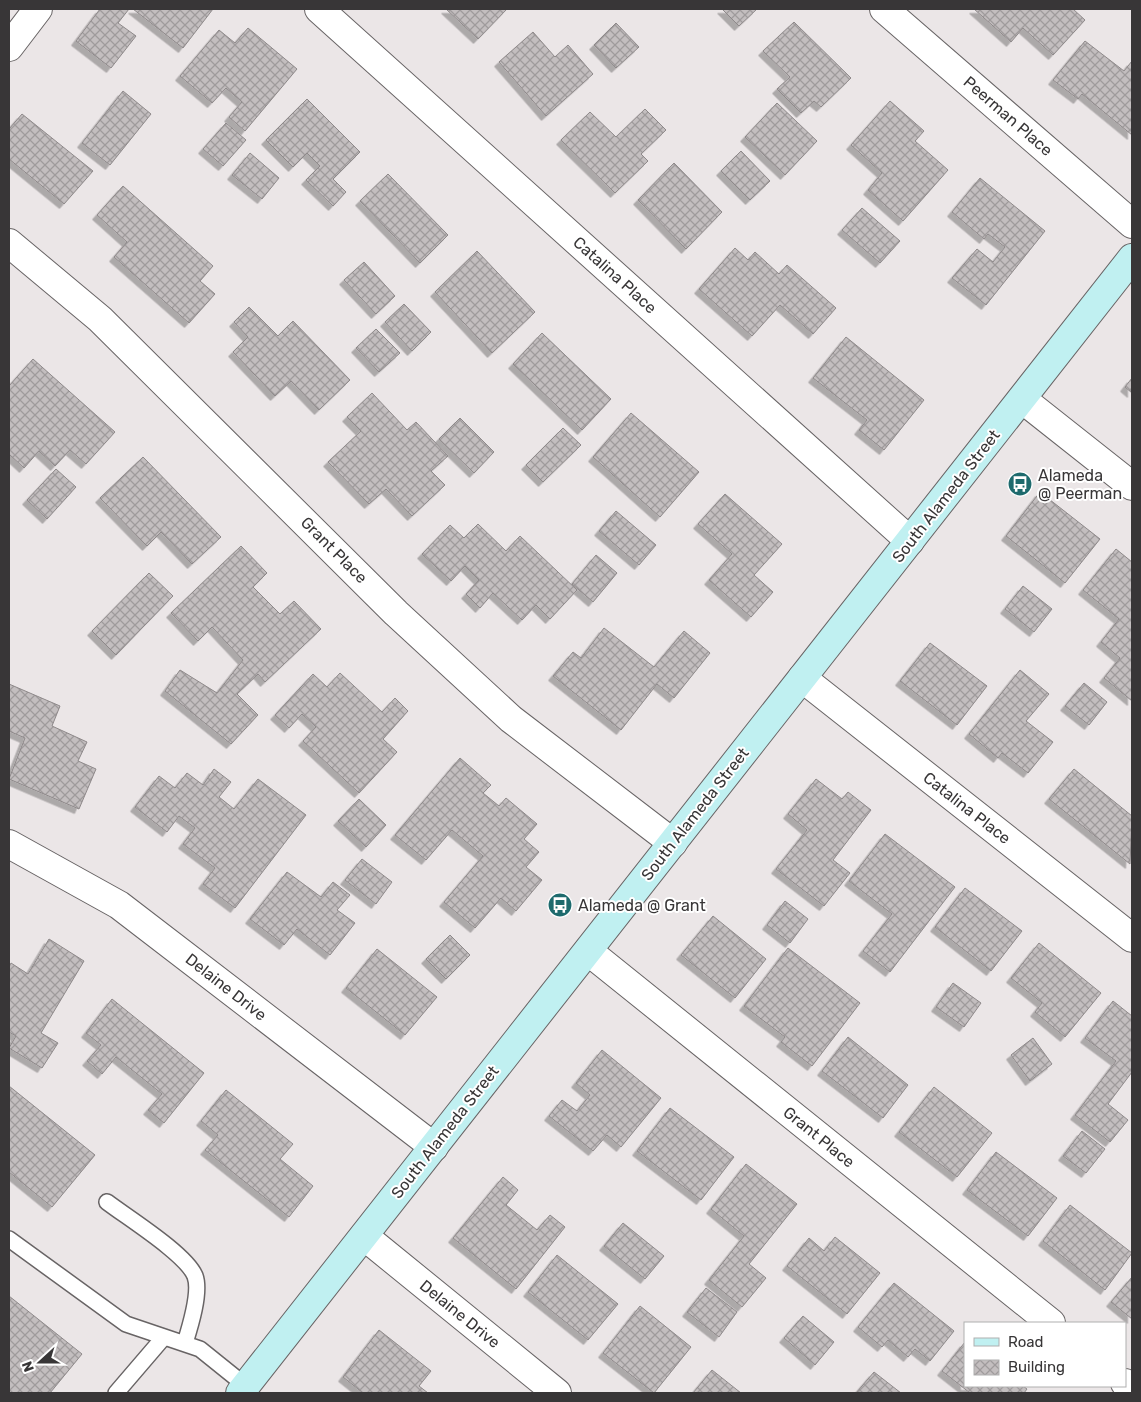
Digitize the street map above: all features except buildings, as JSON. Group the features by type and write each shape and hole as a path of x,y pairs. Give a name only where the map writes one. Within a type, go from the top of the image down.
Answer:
{"main road":[{"name":"South Alameda Street","path":"243,1389 1132,258"}],"street":[{"path":"9,46 38,9"},
{"name":"Catalina Place","path":"319,9 910,541"},
{"name":"Peerman Place","path":"884,9 1132,224"},
{"name":"Grant Place","path":"9,243 100,320 396,613 511,720 673,843"},
{"path":"1022,399 1132,486"},
{"name":"Catalina Place","path":"802,678 1132,938"},
{"name":"Delaine Drive","path":"9,844 119,905 434,1147"},
{"name":"Grant Place","path":"588,951 1049,1322"},
{"name":"Delaine Drive","path":"364,1236 557,1393"}],"lane":[{"path":"108,1202 187,1262 196,1277 194,1316 185,1343"},
{"path":"9,1238 126,1324 200,1348 243,1389"},
{"path":"116,1393 164,1336"}],"place":[{"name":"Alameda @ Peerman","path":"1020,484"},
{"name":"Alameda @ Grant","path":"560,905"}]}
